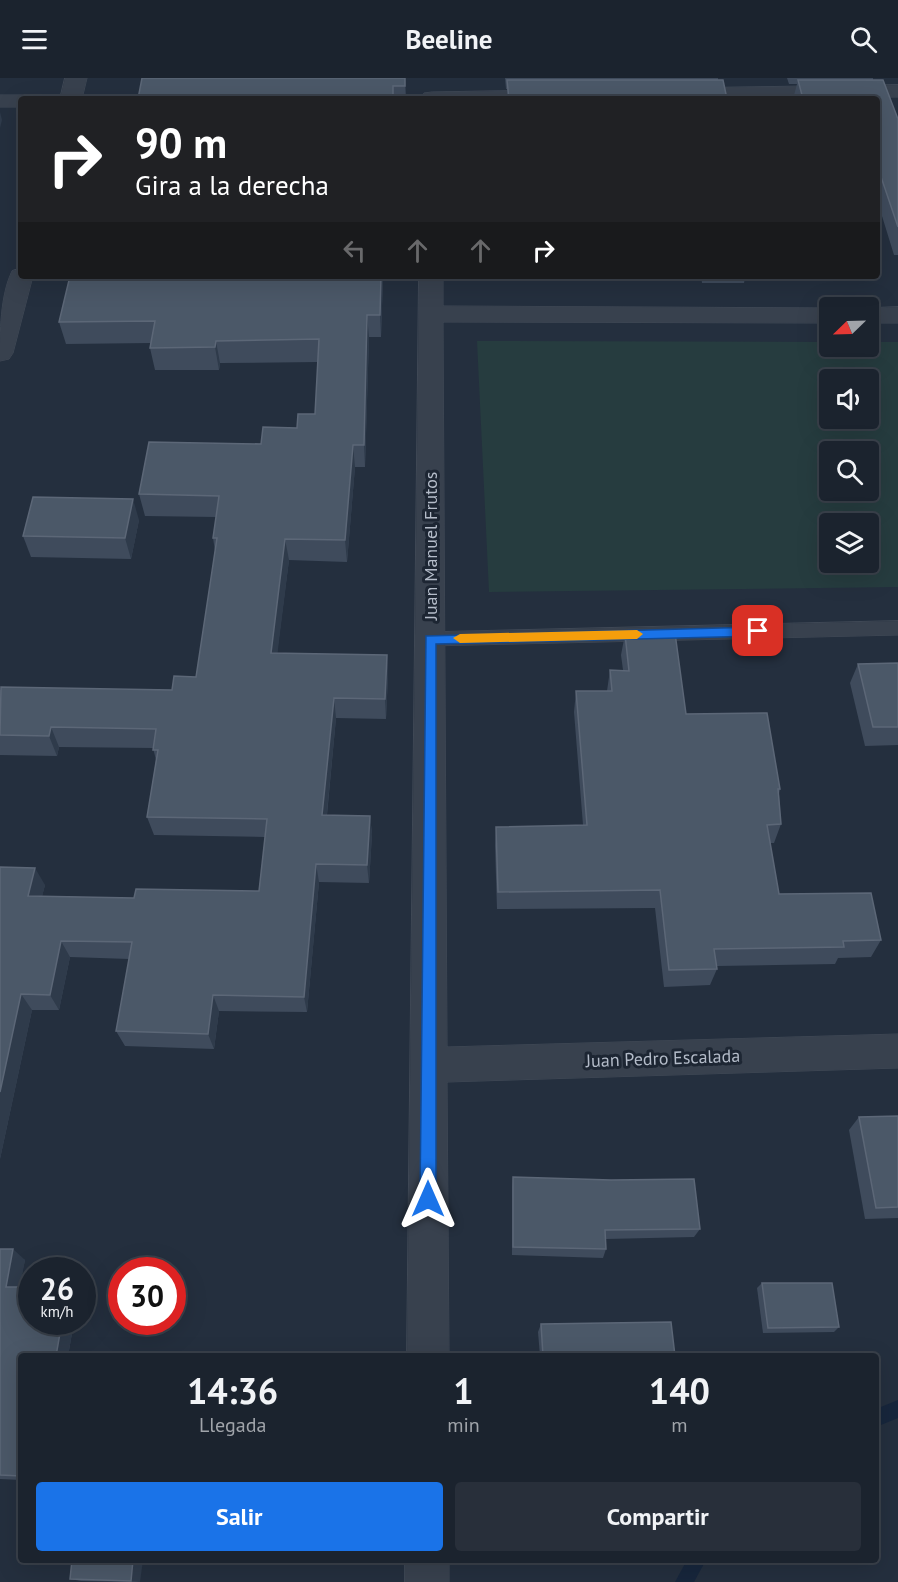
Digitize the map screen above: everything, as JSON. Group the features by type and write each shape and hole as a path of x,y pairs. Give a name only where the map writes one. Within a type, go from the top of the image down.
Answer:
{"street":[{"path":"71,96 76,78"},
{"path":"432,78 432,96"},
{"path":"659,95 898,91"},
{"path":"0,101 18,101"},
{"path":"0,353 4,323 20,279"},
{"name":"Juan Manuel Frutos","path":"428,1353 431,279"},
{"path":"431,314 819,315"},
{"path":"879,315 898,315"},
{"name":"Juan Pedro Escalada","path":"429,1065 898,1051"},
{"path":"427,1563 427,1582"}],"lane":[{"path":"430,639 898,628"}],"green space":[{"path":"477,341 819,342 819,357 879,357 879,342 898,342 898,587 489,592"}],"building":[{"path":"142,78 405,78 405,86 393,86 393,96 139,96"},
{"path":"507,80 723,80 726,96 509,96"},
{"path":"798,80 883,80 898,119 898,227 880,174 880,96 802,96"},
{"path":"69,279 381,279 380,315 367,315 364,445 353,445 345,540 285,539 271,653 387,655 385,699 334,698 322,815 370,816 367,865 316,864 304,997 213,995 208,1034 116,1031 132,942 61,941 50,995 21,994 0,1092 0,867 35,868 28,896 134,898 136,889 259,891 267,819 147,817 158,750 153,750 156,729 51,727 49,736 0,735 1,687 172,690 174,676 196,677 217,538 213,538 219,496 139,494 149,442 261,444 263,427 297,428 298,414 315,414 319,339 216,341 215,347 150,348 155,321 59,322"},
{"path":"33,497 133,499 125,538 23,536"},
{"path":"675,633 686,714 767,713 780,789 778,789 781,824 767,825 779,894 871,893 881,940 843,941 844,947 714,949 717,969 669,970 660,890 498,892 496,827 587,825 576,691 612,691 610,670 629,671 625,634"},
{"path":"898,663 898,727 873,727 858,664"},
{"path":"898,1116 898,1207 876,1208 859,1117"},
{"path":"513,1177 611,1180 694,1179 700,1229 605,1230 606,1249 513,1247"},
{"path":"0,1249 13,1249 6,1287 18,1287 18,1335 60,1335 57,1353 18,1353 18,1476 0,1475"},
{"path":"762,1283 832,1283 839,1327 768,1328"},
{"path":"671,1322 675,1353 543,1353 541,1324"},
{"path":"72,1563 133,1563 131,1581 70,1579"}],"waterway":[{"path":"879,1417 898,1409"},
{"path":"684,1582 695,1563"}],"slow traffic":[{"path":"460,638 637,634"}],"route":[{"path":"428,1199 430,639 758,631"}]}
